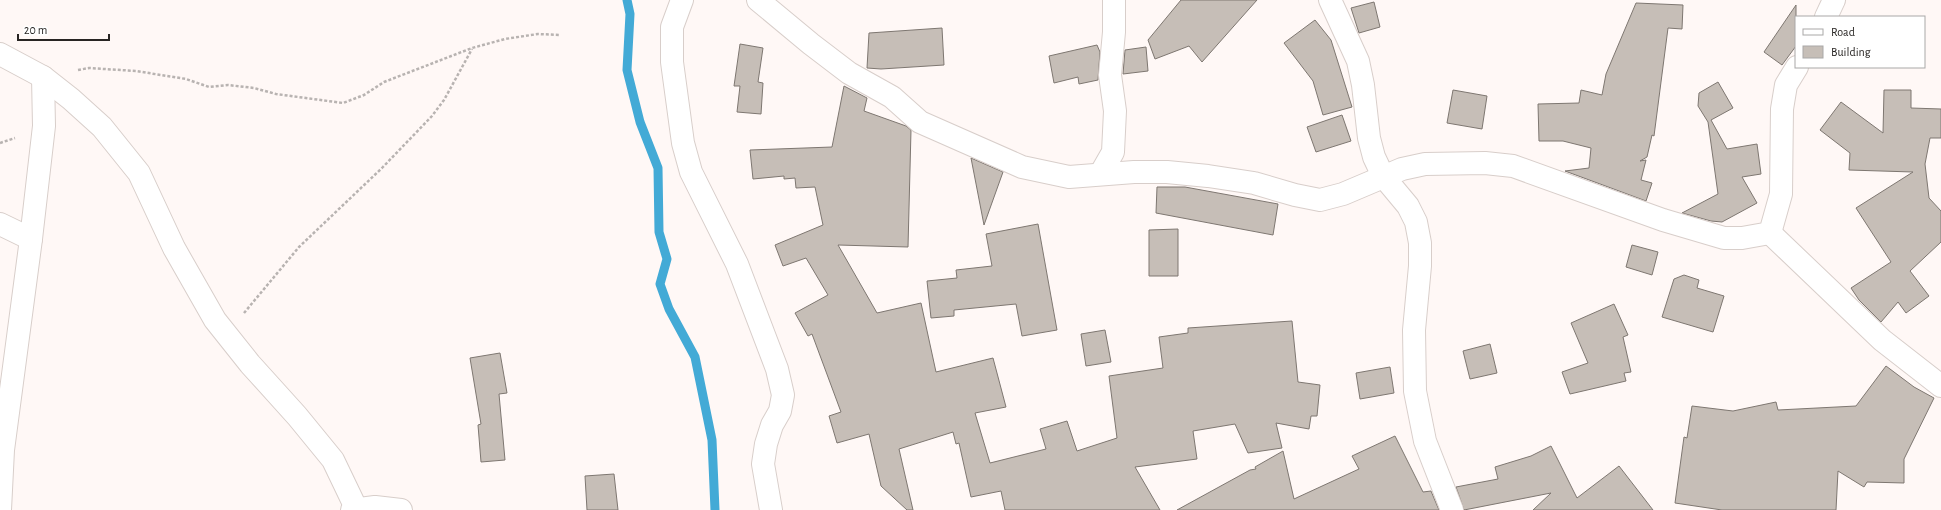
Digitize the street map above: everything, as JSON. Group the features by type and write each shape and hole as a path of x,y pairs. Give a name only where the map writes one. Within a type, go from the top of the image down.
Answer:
{"street":[{"path":"682,0 672,28 672,62 683,143 691,172 737,264 777,369 783,395 780,411 772,425 766,444 764,464 771,510"},
{"path":"758,0 849,73 892,97 920,122 1022,167 1069,177 1101,173 1167,172 1208,176 1254,183 1295,195 1320,200 1343,194 1402,169 1425,164 1485,163 1513,166 1655,218 1724,238 1742,238 1770,233"},
{"path":"1101,173 1113,152 1115,111 1110,75 1114,32 1114,0"},
{"path":"1330,0 1358,61 1374,157 1383,176 1408,206 1416,222 1420,243 1420,266 1414,330 1414,391 1425,441 1452,510"},
{"path":"1826,16 1834,0"},
{"path":"0,54 43,77 102,127 139,173 174,248 215,320 333,460 354,509 375,507 401,510"},
{"path":"1770,233 1781,194 1782,109 1786,86 1796,68"},
{"path":"0,510 3,450 31,239 44,126 43,77"},
{"path":"0,224 31,239"},
{"path":"1770,233 1882,340 1941,386"}],"path":[{"path":"43,77 89,68 136,71 186,79 209,87 228,85 248,87 276,94 343,103 364,95 384,82 472,48 505,39 538,34 558,35"},
{"path":"227,335 299,247 382,168 432,116 444,100 472,48"}],"building":[{"path":"1181,0 1257,0 1202,62 1189,46 1155,59 1148,40"},
{"path":"1374,2 1380,27 1359,33 1351,8"},
{"path":"1636,3 1683,5 1682,29 1668,28 1654,136 1652,135 1647,157 1640,161 1646,160 1641,180 1652,183 1646,201 1565,171 1589,168 1591,148 1563,141 1539,141 1538,104 1579,103 1581,90 1602,95 1606,74"},
{"path":"1796,5 1795,47 1782,65 1764,52"},
{"path":"1315,20 1331,40 1352,107 1323,115 1313,81 1284,43"},
{"path":"942,28 944,65 881,69 867,68 869,33"},
{"path":"740,44 763,48 758,82 763,83 761,114 737,112 740,86 734,86"},
{"path":"1097,45 1100,52 1098,80 1079,84 1078,77 1054,83 1049,56"},
{"path":"1146,47 1148,71 1123,74 1125,50"},
{"path":"1718,82 1733,108 1711,120 1727,149 1757,144 1761,174 1742,177 1757,203 1722,222 1711,221 1682,213 1718,194 1708,122 1698,106 1699,93"},
{"path":"844,86 867,98 864,111 906,126 911,130 908,247 838,245 877,313 921,303 936,372 993,358 1006,407 975,413 990,463 1046,449 1040,429 1067,421 1077,451 1117,438 1109,376 1163,368 1159,337 1188,333 1188,328 1292,321 1298,382 1320,385 1317,416 1311,416 1309,429 1276,423 1282,448 1248,453 1235,424 1193,431 1197,459 1135,467 1160,510 1005,510 1001,491 971,497 959,443 956,444 953,432 899,449 913,510 907,510 881,486 869,434 837,443 829,416 841,412 812,334 808,336 795,313 828,295 806,258 783,266 775,245 823,225 815,187 796,188 795,178 784,179 784,176 753,179 750,150 832,147"},
{"path":"1453,90 1487,96 1482,129 1447,123"},
{"path":"1884,90 1911,90 1911,108 1941,109 1941,138 1930,138 1925,164 1929,198 1941,211 1941,242 1910,271 1929,296 1906,313 1898,302 1881,322 1859,300 1851,288 1891,262 1856,208 1913,172 1849,170 1850,153 1820,130 1841,102 1883,133"},
{"path":"1342,115 1351,141 1316,152 1307,127"},
{"path":"971,158 1003,172 984,225"},
{"path":"1157,187 1185,187 1278,204 1273,235 1156,213"},
{"path":"1038,224 1057,330 1022,336 1016,304 954,310 954,316 931,318 927,281 957,278 956,270 992,266 986,234"},
{"path":"1178,229 1178,276 1149,276 1149,230"},
{"path":"1632,245 1658,252 1652,275 1626,267"},
{"path":"1684,275 1699,280 1697,288 1724,296 1713,332 1662,317 1674,279"},
{"path":"1614,304 1628,335 1623,337 1631,372 1624,373 1626,381 1570,394 1562,372 1588,363 1571,323"},
{"path":"1105,330 1111,362 1086,366 1081,334"},
{"path":"1490,344 1497,373 1470,379 1463,351"},
{"path":"500,353 507,393 499,394 505,460 481,462 478,425 481,424 470,358"},
{"path":"1886,366 1914,387 1934,398 1904,459 1904,483 1867,482 1864,487 1838,471 1836,510 1722,510 1675,503 1684,437 1687,438 1692,406 1733,411 1776,402 1778,410 1856,406"},
{"path":"1390,367 1394,393 1360,399 1356,373"},
{"path":"1395,436 1423,492 1431,491 1439,510 1177,510 1250,470 1256,469 1255,467 1283,451 1294,499 1359,469 1352,456"},
{"path":"1551,446 1577,498 1619,466 1653,510 1533,510 1551,493 1464,510 1456,487 1498,479 1495,467 1531,456"},
{"path":"614,474 618,510 587,510 585,476"}],"waterway":[{"path":"627,0 630,14 627,70 640,122 658,168 659,232 667,259 660,284 669,309 695,357 712,440 715,510"}]}
